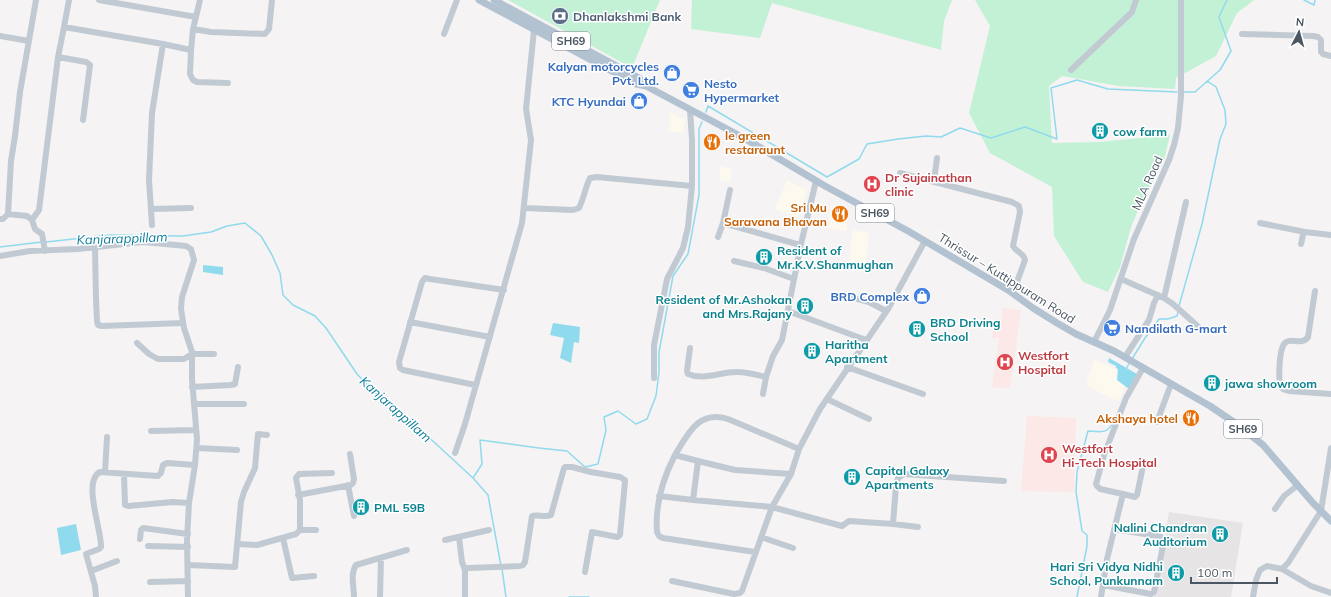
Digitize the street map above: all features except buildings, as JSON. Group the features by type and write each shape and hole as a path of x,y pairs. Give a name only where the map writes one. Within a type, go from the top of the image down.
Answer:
{"main road":[{"name":"Thrissur – Kuttippuram Road","path":"479,0 636,84 646,86 744,138 816,181 925,241 1013,293 1057,323 1129,360 1210,406 1238,425 1263,445 1331,521"},
{"name":"Thrissur – Kuttippuram Road","path":"494,0 639,78 646,86"}],"street":[{"path":"0,218 3,219 8,214 10,161 36,0"},
{"path":"32,220 39,210 58,57 69,0"},
{"path":"99,0 196,17"},
{"path":"200,0 193,29 190,74 193,80 197,82 228,83"},
{"path":"193,29 211,32 265,34 269,29 272,0"},
{"path":"444,34 457,0"},
{"path":"1071,70 1132,12 1136,0"},
{"name":"MLA Road","path":"1094,342 1110,310 1137,232 1169,160 1178,128 1181,96 1181,0"},
{"path":"64,27 191,50"},
{"path":"455,452 465,424 522,223 531,140 526,109 534,30"},
{"path":"1242,34 1318,37 1321,40 1321,52 1331,56"},
{"path":"0,36 29,41"},
{"path":"152,225 149,180 152,113 163,44"},
{"path":"58,57 86,62 90,65 83,120"},
{"path":"654,378 654,346 667,279 682,248 688,227 692,186 692,140 690,110"},
{"path":"934,182 937,158"},
{"path":"900,173 1012,202 1019,206 1020,212 1013,246 1017,252 1023,255 1025,260 1013,293"},
{"path":"524,208 573,210 579,208 586,185 590,178 597,177 692,186"},
{"path":"763,394 766,377 773,356 782,340 800,245 816,181"},
{"path":"718,237 723,223 730,190"},
{"path":"1129,360 1149,320 1154,304 1161,297 1186,202"},
{"path":"151,209 190,208"},
{"path":"8,214 27,216 32,220 35,229 41,233 43,237 44,249"},
{"path":"723,223 800,245"},
{"path":"1260,223 1306,232 1331,235"},
{"path":"1301,244 1303,235 1306,232"},
{"path":"672,581 734,594 742,591 772,506 791,474 799,449 826,399 886,310 925,241"},
{"path":"0,256 44,249 95,247 143,242 186,246 191,249 194,260 182,298 181,309 183,323 192,354 192,387 196,430 195,465 189,503 188,597"},
{"path":"95,247 98,325 183,323"},
{"path":"734,262 764,268 794,279"},
{"path":"476,385 403,370 400,368 399,362 410,322 422,282 425,278 504,290"},
{"path":"1121,279 1161,297 1178,309 1202,330"},
{"path":"1315,291 1308,337 1302,342 1288,341 1284,343 1282,349 1280,385 1283,389 1289,391 1331,394"},
{"path":"846,296 868,302 886,310"},
{"path":"788,311 866,340"},
{"path":"410,322 490,337"},
{"path":"137,343 149,354 158,359 184,359 192,354 214,354"},
{"path":"690,348 687,371 688,374 706,376 736,372 766,377"},
{"path":"192,387 235,384 238,367"},
{"path":"847,367 923,394"},
{"path":"1143,368 1126,398 1104,455 1096,484 1097,486 1100,489 1135,497 1137,495 1144,460"},
{"path":"1157,422 1171,384"},
{"path":"826,399 869,419"},
{"path":"194,404 244,404"},
{"path":"755,552 659,536 657,532 656,519 659,496 665,476 675,455 695,426 705,419 717,416 728,419 799,449"},
{"path":"151,431 196,430"},
{"path":"188,565 235,567 241,502 255,468 258,434 267,435"},
{"path":"105,472 107,437"},
{"path":"196,448 237,450"},
{"path":"1282,569 1288,563 1321,511 1329,472 1331,448"},
{"path":"298,495 351,485 354,479 350,454"},
{"path":"675,455 735,470 791,474"},
{"path":"693,500 698,461"},
{"path":"96,597 95,586 86,554 99,549 102,544 94,515 93,496 94,479 96,474 105,472 158,476 161,473 163,465 167,463 195,465"},
{"path":"465,570 468,568 523,565 525,562 532,516 551,515 564,468 568,466 620,477 626,482 620,535 617,537 592,532 585,572"},
{"path":"300,530 296,478 299,474 332,473"},
{"path":"124,474 125,505 173,502 189,503"},
{"path":"893,524 896,485 898,478 904,474 1004,481"},
{"path":"348,485 354,516"},
{"path":"1275,509 1284,496 1298,485"},
{"path":"1101,597 1114,529 1123,494"},
{"path":"659,496 772,506 842,526 849,521 918,527"},
{"path":"140,539 142,528 188,534"},
{"path":"1114,529 1157,536 1164,540 1185,544"},
{"path":"237,544 257,545 296,534 300,530 316,530"},
{"path":"445,540 489,530"},
{"path":"459,537 462,562 465,570 465,597"},
{"path":"762,537 793,548"},
{"path":"283,538 292,578 314,576"},
{"path":"1103,585 1151,594 1154,592 1164,540"},
{"path":"148,546 188,547"},
{"path":"354,597 353,575 354,568 356,566 363,562 381,559 407,550"},
{"path":"380,597 381,559"},
{"path":"91,571 117,561"},
{"path":"1253,597 1256,580 1260,570 1267,566 1275,569 1282,569 1311,586 1331,593"},
{"path":"150,582 188,581"}],"shaded area":[{"path":"671,112 685,120 683,133 668,131 671,123 669,122"},
{"path":"720,166 732,169 730,182 719,180"},
{"path":"787,180 807,190 798,218 775,209"},
{"path":"831,206 847,209 847,231 828,228"},
{"path":"853,230 869,233 865,268 849,264"},
{"name":"Westfort Hospital","path":"1003,308 1021,310 1010,388 992,387 999,338 992,338 994,319 1002,319"},
{"path":"1094,360 1117,369 1116,380 1125,386 1119,401 1086,385"},
{"name":"Westfort Hi-Tech Hospital","path":"1027,416 1076,418 1074,492 1021,491"},
{"path":"1169,512 1243,523 1231,597 1154,597"}],"green space":[{"path":"508,0 660,0 632,68"},
{"path":"692,0 952,0 944,21 941,50 772,3 760,38 691,29"},
{"path":"975,0 1254,0 1237,13 1216,56 1176,78 1175,89 1119,86 1062,76 1049,86 1052,143 1099,142 1170,135 1164,160 1131,227 1120,267 1108,292 1083,282 1054,236 1052,187 990,153 969,113 990,26"}],"water":[{"path":"203,265 223,267 223,275 203,272"},
{"path":"553,323 580,327 579,343 574,342 571,363 560,358 564,338 550,335"},
{"path":"1109,358 1137,374 1129,389 1117,380 1118,369 1116,366 1108,362"},
{"path":"76,524 81,550 61,555 57,528"}],"waterway":[{"path":"1184,92 1195,92 1220,70 1231,51 1219,17 1227,0"},
{"path":"1304,0 1314,5 1315,0"},
{"path":"706,112 708,106 827,177 859,159 867,144 926,136 941,137 960,128 991,138 1025,127 1057,139 1051,88 1077,80 1108,89 1177,92"},
{"path":"1179,306 1202,224 1220,139 1226,124 1225,110 1216,87 1207,81"},
{"path":"473,478 482,464 480,440 567,451 585,467 598,464 606,430 604,417 618,411 636,424 647,419 656,396 659,372 659,352 673,276 688,254 699,195 699,129 702,122"},
{"name":"Kanjarappillam","path":"46,242 110,235 183,236 211,232 227,226 245,223 261,236 272,255 280,273 283,295 293,305 315,316 326,328 357,374 373,391 396,407 473,478 488,495 501,566"},
{"name":"Kanjarappillam","path":"0,247 42,242"},
{"path":"1132,359 1159,319 1168,319 1177,316 1178,312"},
{"path":"1126,369 1130,362"},
{"path":"1077,597 1087,546 1087,535 1082,531 1076,492 1077,472 1088,431 1097,432 1107,430 1114,421"},
{"name":"Kanjarappillam","path":"502,569 506,597"},
{"name":"Kanjarappillam","path":"569,597 589,597"}],"place":[{"name":"Dhanlakshmi Bank","path":"560,16"},
{"name":"Kalyan motorcycles Pvt. Ltd.","path":"672,73"},
{"name":"Nesto Hypermarket","path":"691,90"},
{"name":"KTC Hyundai","path":"639,101"},
{"name":"cow farm","path":"1100,131"},
{"name":"le green restaraunt","path":"712,142"},
{"name":"Dr Sujainathan clinic","path":"872,184"},
{"name":"Sri Mu Saravana Bhavan","path":"840,214"},
{"name":"Resident of Mr.K.V.Shanmughan","path":"764,257"},
{"name":"BRD Complex","path":"922,296"},
{"name":"Resident of Mr.Ashokan and Mrs.Rajany","path":"805,306"},
{"name":"Nandilath G-mart","path":"1112,328"},
{"name":"BRD Driving School","path":"917,329"},
{"name":"Haritha Apartment","path":"812,351"},
{"name":"Westfort Hospital","path":"1005,362"},
{"name":"jawa showroom","path":"1212,383"},
{"name":"Akshaya hotel","path":"1191,418"},
{"name":"Westfort Hi-Tech Hospital","path":"1049,455"},
{"name":"Capital Galaxy Apartments","path":"852,477"},
{"name":"PML 59B","path":"361,507"},
{"name":"Nalini Chandran Auditorium","path":"1220,534"},
{"name":"Hari Sri Vidya Nidhi School, Punkunnam","path":"1176,573"}]}
